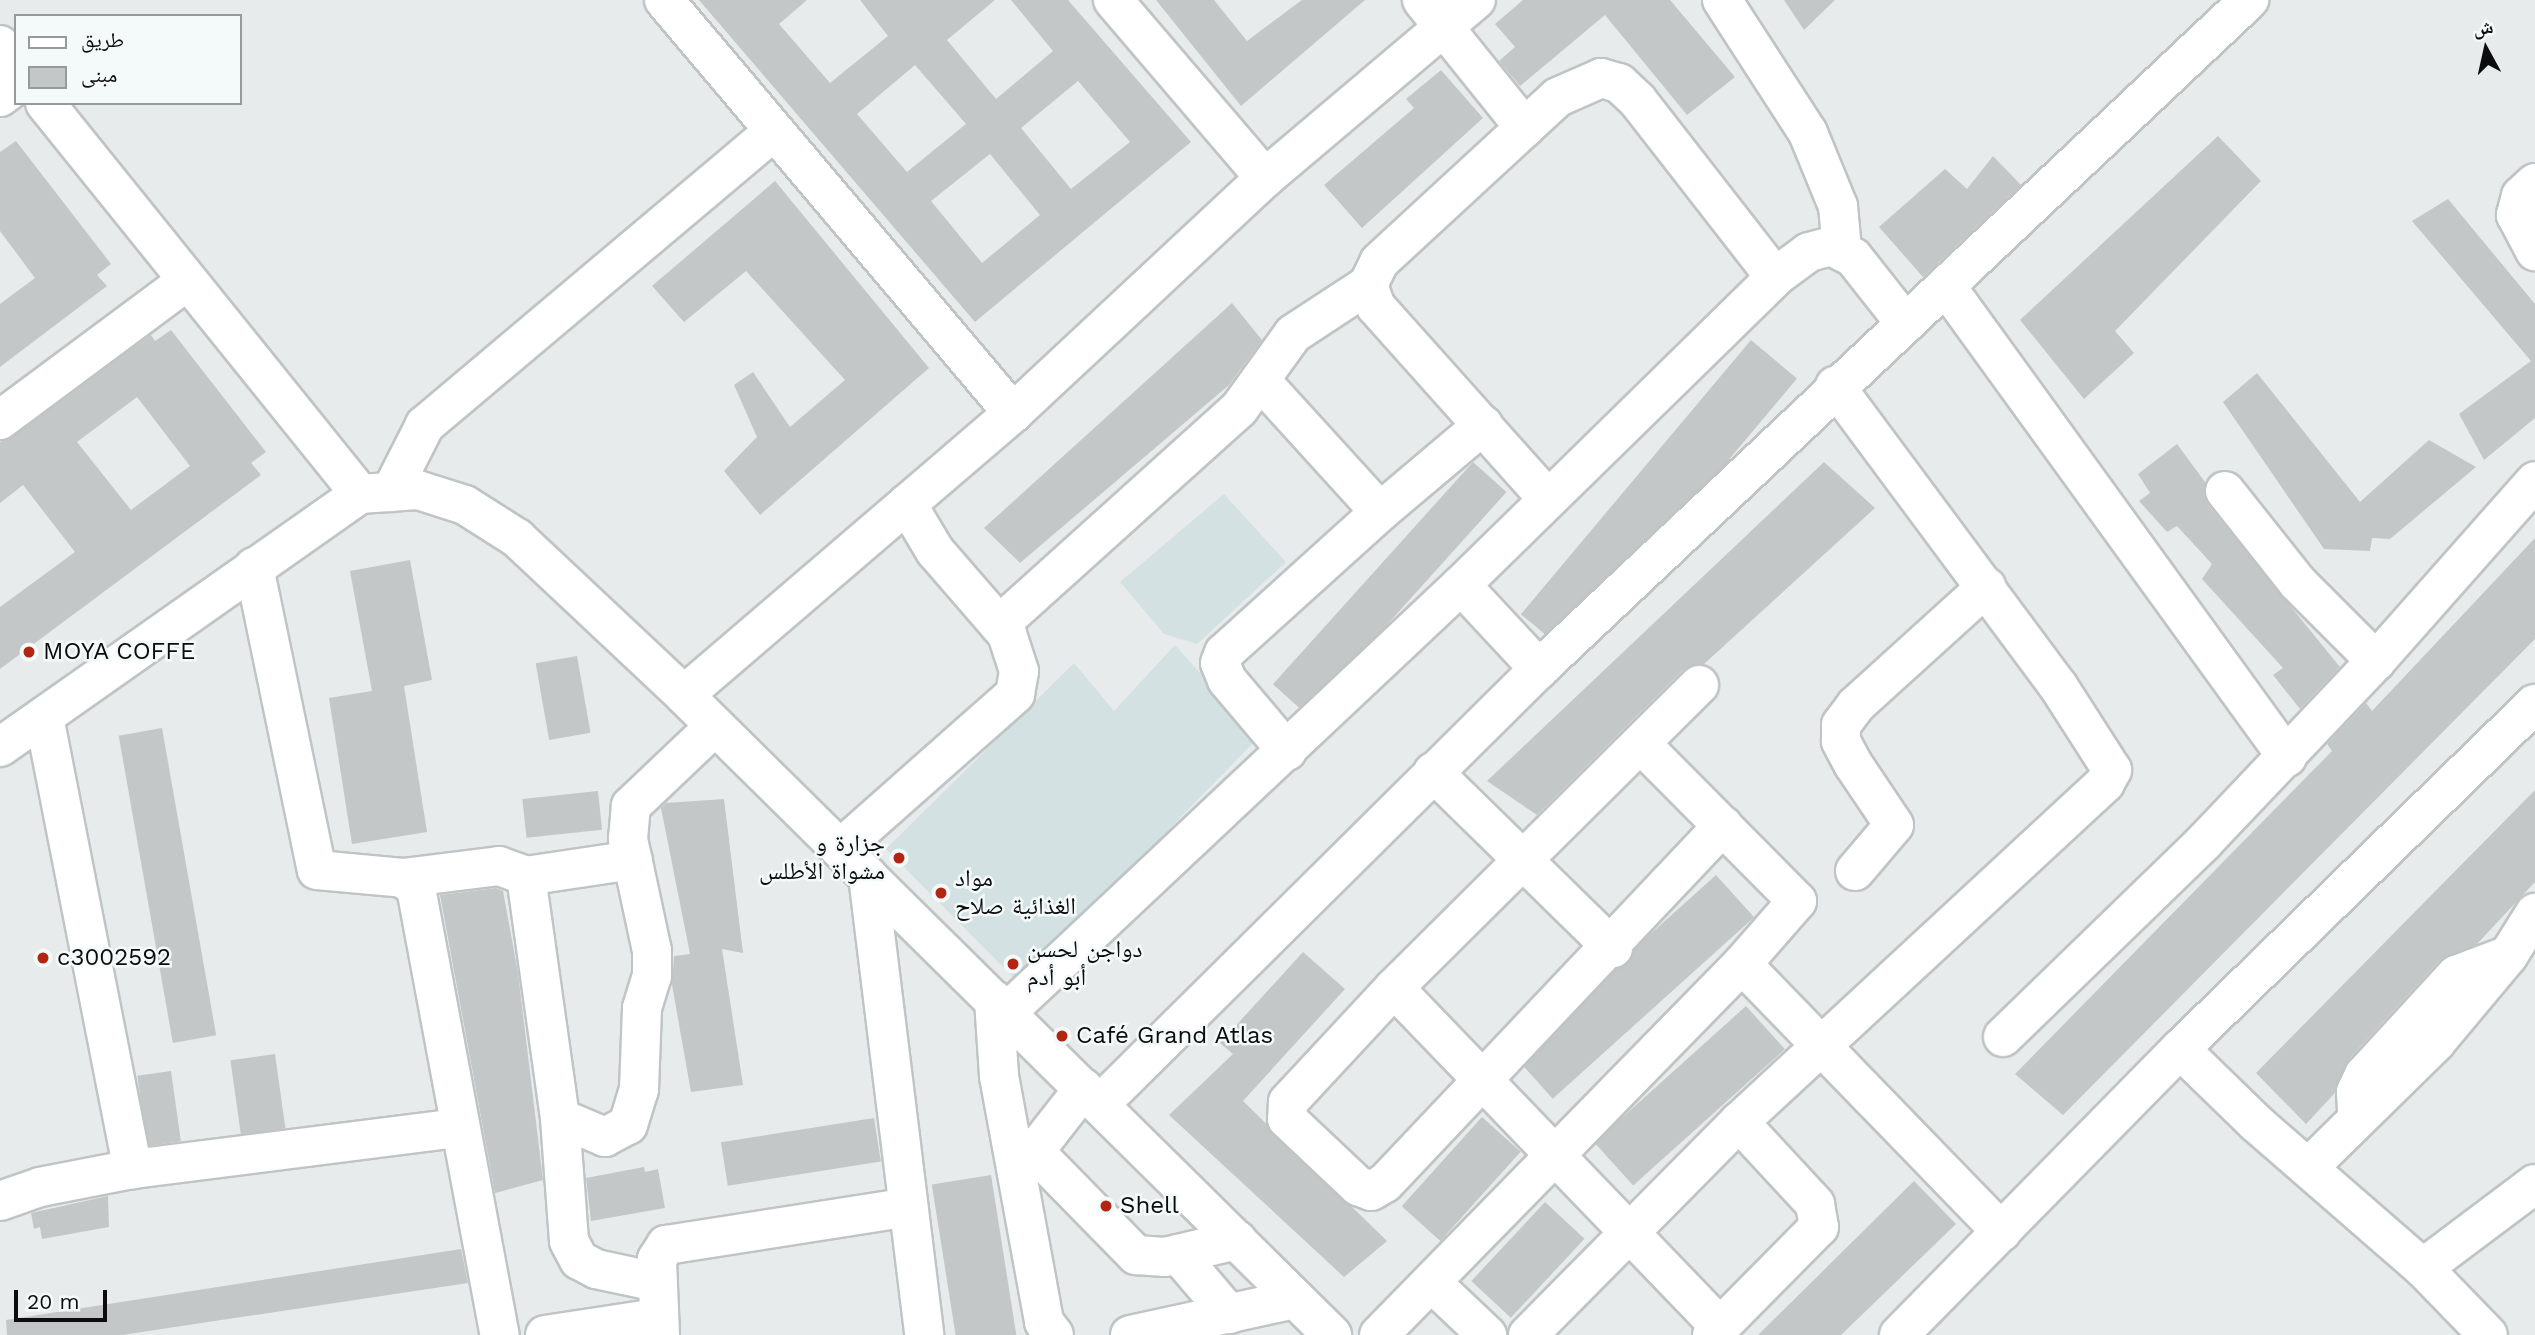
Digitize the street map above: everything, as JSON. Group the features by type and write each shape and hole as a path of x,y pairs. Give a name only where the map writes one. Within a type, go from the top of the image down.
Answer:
{"street":[{"path":"1113,0 1265,178"},
{"path":"684,695 1013,413 1265,178 1432,14 1476,0"},
{"path":"1722,0 1808,133 1838,206 1842,250 1906,324"},
{"path":"1026,1161 1835,386 1948,289 2249,0"},
{"path":"667,1 772,133 1013,413"},
{"path":"1432,14 1525,128"},
{"path":"0,46 14,64"},
{"path":"999,625 1215,432 1311,318 1368,285 1379,262 1571,86 1601,78 1619,83 1775,277"},
{"path":"48,105 187,281 376,493"},
{"path":"0,747 254,567 376,493 425,425 772,133"},
{"path":"2535,183 2521,196 2516,215 2535,251"},
{"path":"1054,1335 1044,1322 1026,1161 999,1076 1000,1006 1287,751 1461,585 1775,277 1820,247 1842,250"},
{"path":"0,420 187,281"},
{"path":"1368,285 1376,307 1547,498"},
{"path":"1948,289 2287,757"},
{"path":"1260,380 1380,512"},
{"path":"1528,1335 1740,1122 2105,783 2112,770 2108,757 1986,587 1835,386"},
{"path":"1287,751 1227,680 1220,663 1224,653 1380,512 1482,425"},
{"path":"2003,1037 2287,757 2535,481"},
{"path":"376,493 418,490 465,505 517,538 684,695 1332,1335"},
{"path":"2225,491 2297,582 2376,661"},
{"path":"840,849 1015,694 1016,654 999,625 935,551 907,504"},
{"path":"254,567 311,862 327,873 403,878 499,866 526,876 633,860"},
{"path":"1461,585 1539,669"},
{"path":"1854,871 1894,825 1847,753 1841,725 1856,705 1986,587"},
{"path":"1699,685 1642,745 1394,988 1288,1102 1287,1119 1358,1186 1371,1191 1613,948 1723,826"},
{"path":"1899,1335 2180,1049 2535,704"},
{"path":"44,717 133,1169"},
{"path":"560,1118 605,1136 628,1125 639,1090 642,1008 652,976 652,951 633,860 631,806 715,726"},
{"path":"1379,1335 1560,1155 1742,964 1797,901 1642,745"},
{"path":"1433,772 1613,948"},
{"path":"526,876 560,1118 569,1241 579,1260 658,1312"},
{"path":"868,876 925,1335"},
{"path":"403,878 416,888 458,1128 500,1335"},
{"path":"2308,1168 2436,1042 2508,956 2535,913"},
{"path":"1742,964 1820,1048 2002,1232"},
{"path":"1394,988 1481,1080 1560,1155 1716,1331 1819,1227 1821,1213 1740,1122"},
{"path":"2180,1049 2308,1168 2423,1268 2488,1335"},
{"path":"0,1201 40,1186 133,1169 458,1128"},
{"path":"1026,1161 1136,1255 1178,1254 1237,1240"},
{"path":"2423,1268 2535,1184"},
{"path":"658,1312 657,1259 666,1245 908,1207"},
{"path":"1178,1254 1229,1314"},
{"path":"1432,1283 1488,1335"},
{"path":"1130,1335 1295,1299"},
{"path":"545,1335 658,1312"}],"shaded area":[{"path":"1224,494 1286,562 1197,644 1164,634 1120,582"},
{"path":"1175,645 1258,738 1019,983 886,849 1074,663 1114,711"}],"building":[{"path":"699,0 807,0 779,24 830,83 888,36 860,0 995,0 947,40 996,99 1053,51 1011,0 1068,0 1191,142 975,322","holes":["915,65 966,124 907,172 857,114","1078,81 1130,142 1071,189 1021,128","990,154 1040,215 982,263 931,201"]},
{"path":"1156,0 1214,0 1247,41 1302,0 1365,0 1241,106"},
{"path":"1523,0 1670,0 1735,77 1687,115 1605,15 1520,86 1499,61 1515,47 1495,24"},
{"path":"1784,0 1835,0 1804,30"},
{"path":"1441,70 1483,118 1362,228 1324,185 1414,108 1406,99"},
{"path":"2218,136 2261,181 2115,331 2134,353 2084,399 2020,320"},
{"path":"16,141 111,264 97,275 107,286 0,367 0,304 35,278 0,231 0,152"},
{"path":"1993,156 2021,185 1923,277 1879,227 1945,169 1967,189"},
{"path":"775,181 929,368 760,515 724,471 757,437 734,385 753,372 790,427 845,380 746,271 684,322 652,286"},
{"path":"2448,199 2535,304 2535,418 2484,460 2459,414 2531,361 2412,221"},
{"path":"1232,303 1262,340 1229,385 1020,563 984,528"},
{"path":"171,330 266,452 251,463 261,475 0,669 0,607 75,552 23,485 0,503 0,442 151,335 155,341","holes":["137,397 190,466 131,510 77,442"]},
{"path":"1751,340 1797,379 1567,653 1521,614"},
{"path":"2257,373 2360,502 2429,440 2476,467 2390,539 2372,538 2370,551 2324,549 2223,402"},
{"path":"2177,444 2205,482 2208,505 2340,667 2300,709 2273,675 2283,668 2202,579 2212,564 2177,526 2167,532 2139,501 2150,493 2138,474"},
{"path":"1473,462 1506,492 1306,714 1273,684"},
{"path":"1824,462 1875,508 1704,664 1684,669 1537,815 1487,781"},
{"path":"2535,538 2535,639 2063,1115 2015,1074 2332,751 2327,744 2366,703 2372,711"},
{"path":"410,560 432,680 404,686 427,832 352,844 329,698 372,691 350,571"},
{"path":"577,656 591,733 549,740 536,663"},
{"path":"162,728 216,1035 173,1043 119,736"},
{"path":"2535,790 2535,882 2477,944 2440,960 2348,1060 2334,1094 2306,1124 2256,1073"},
{"path":"598,791 602,830 526,838 522,799"},
{"path":"724,799 743,953 722,949 743,1085 691,1092 672,985 674,956 690,954 661,808 666,803"},
{"path":"1716,875 1754,917 1553,1099 1515,1056"},
{"path":"496,888 503,891 518,973 543,1180 495,1193 440,895"},
{"path":"1303,952 1345,989 1243,1101 1387,1241 1344,1277 1169,1115 1233,1054 1220,1043"},
{"path":"1746,1006 1785,1049 1633,1186 1594,1143"},
{"path":"275,1054 285,1128 241,1135 230,1060"},
{"path":"171,1071 181,1141 147,1146 137,1076"},
{"path":"1482,1117 1521,1152 1440,1241 1402,1206"},
{"path":"874,1118 881,1161 728,1186 721,1142"},
{"path":"644,1167 645,1172 658,1169 665,1208 591,1221 586,1178"},
{"path":"991,1175 1016,1335 956,1335 932,1184"},
{"path":"1914,1181 1956,1224 1841,1335 1758,1335"},
{"path":"108,1196 109,1227 42,1239 40,1227 34,1229 31,1213"},
{"path":"1545,1202 1584,1239 1511,1318 1471,1281"},
{"path":"461,1249 468,1283 122,1335 7,1335 6,1320"}],"place":[{"name":"MOYA COFFE","path":"29,652"},
{"name":"جزارة و مشواة الأطلس","path":"899,858"},
{"name":"مواد الغذائية صلاح","path":"941,893"},
{"name":"c3002592","path":"43,958"},
{"name":"دواجن لحسن أبو أدم","path":"1013,964"},
{"name":"Café Grand Atlas","path":"1062,1036"},
{"name":"Shell","path":"1106,1206"}]}
